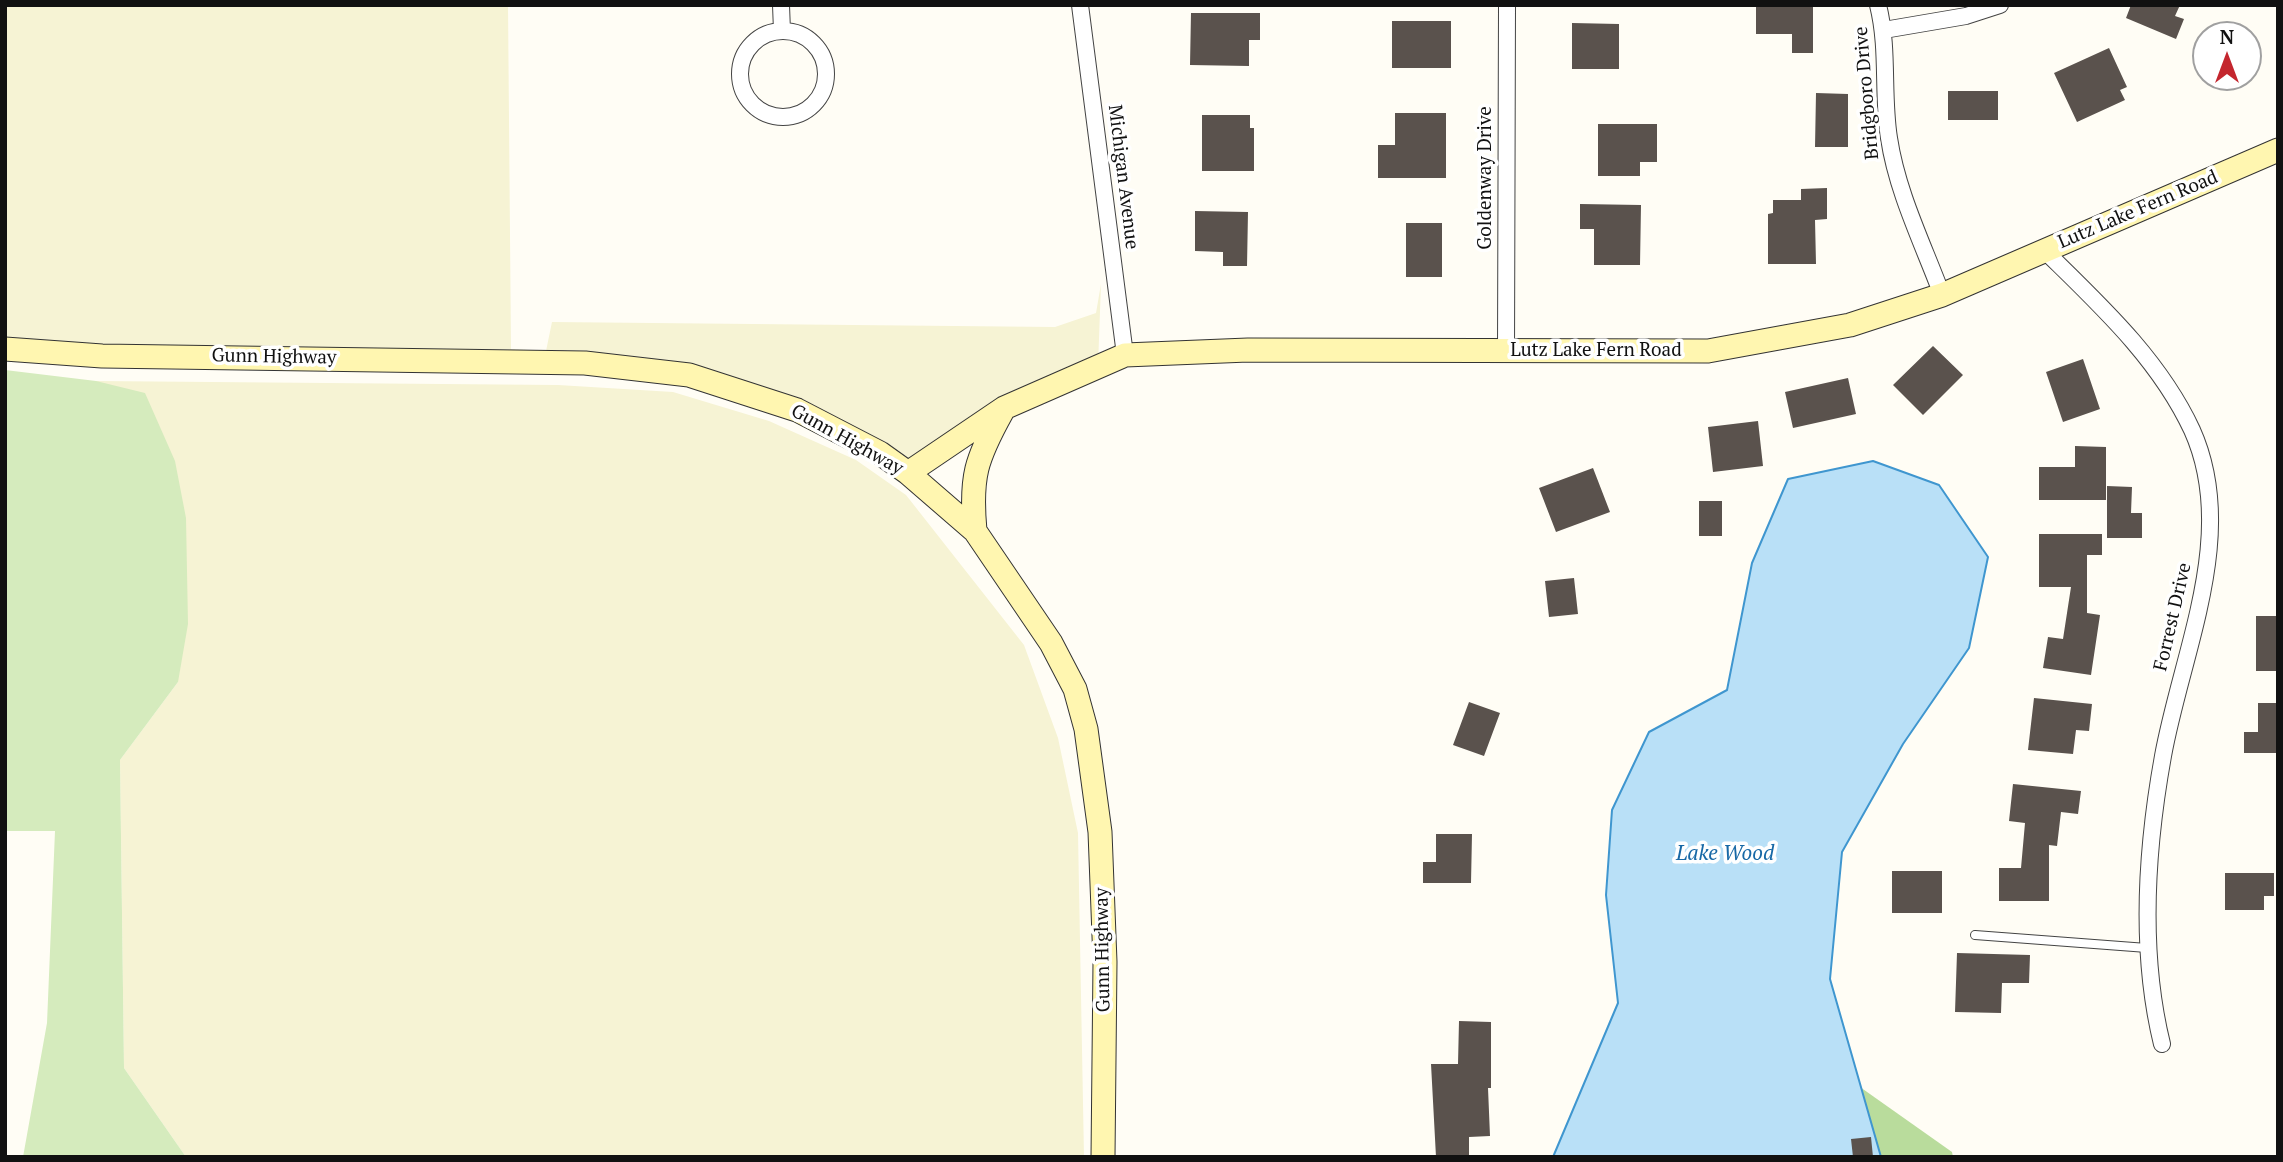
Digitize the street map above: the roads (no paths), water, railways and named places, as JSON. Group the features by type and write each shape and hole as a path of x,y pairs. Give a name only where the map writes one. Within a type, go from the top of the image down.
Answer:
{"main road":[{"name":"Lutz Lake Fern Road","path":"908,473 1004,408 1125,355 1248,350 1707,351 1850,325 1942,295 2278,150"},
{"name":"Gunn Highway","path":"5,349 102,356 585,363 689,375 797,410 880,453 908,473 975,531 1051,643 1076,689 1086,729 1100,832 1103,1157"},
{"path":"975,531 972,491 980,451 1004,408"}],"street":[{"path":"781,5 782,31"},
{"name":"Michigan Avenue","path":"1080,5 1125,355"},
{"name":"Goldenway Drive","path":"1506,351 1507,5"},
{"name":"Bridgboro Drive","path":"1878,5 1884,30 1888,137 1897,178 1942,295"},
{"path":"1884,30 1966,16 2000,5"},
{"path":"782,31 808,39 824,61 826,75 817,101 806,111 779,117 765,114 744,94 740,66 755,41 782,31"},
{"name":"Forrest Drive","path":"2045,251 2129,334 2169,393 2192,431 2210,498 2209,552 2200,606 2163,756 2151,856 2147,948 2151,999 2162,1044"}],"lane":[{"path":"1975,935 2147,948"}],"water":[{"name":"Lake Wood","path":"1873,461 1939,485 1988,557 1969,648 1903,744 1842,852 1830,979 1881,1157 1553,1157 1618,1003 1606,895 1612,810 1649,732 1727,690 1752,563 1788,479"}]}
